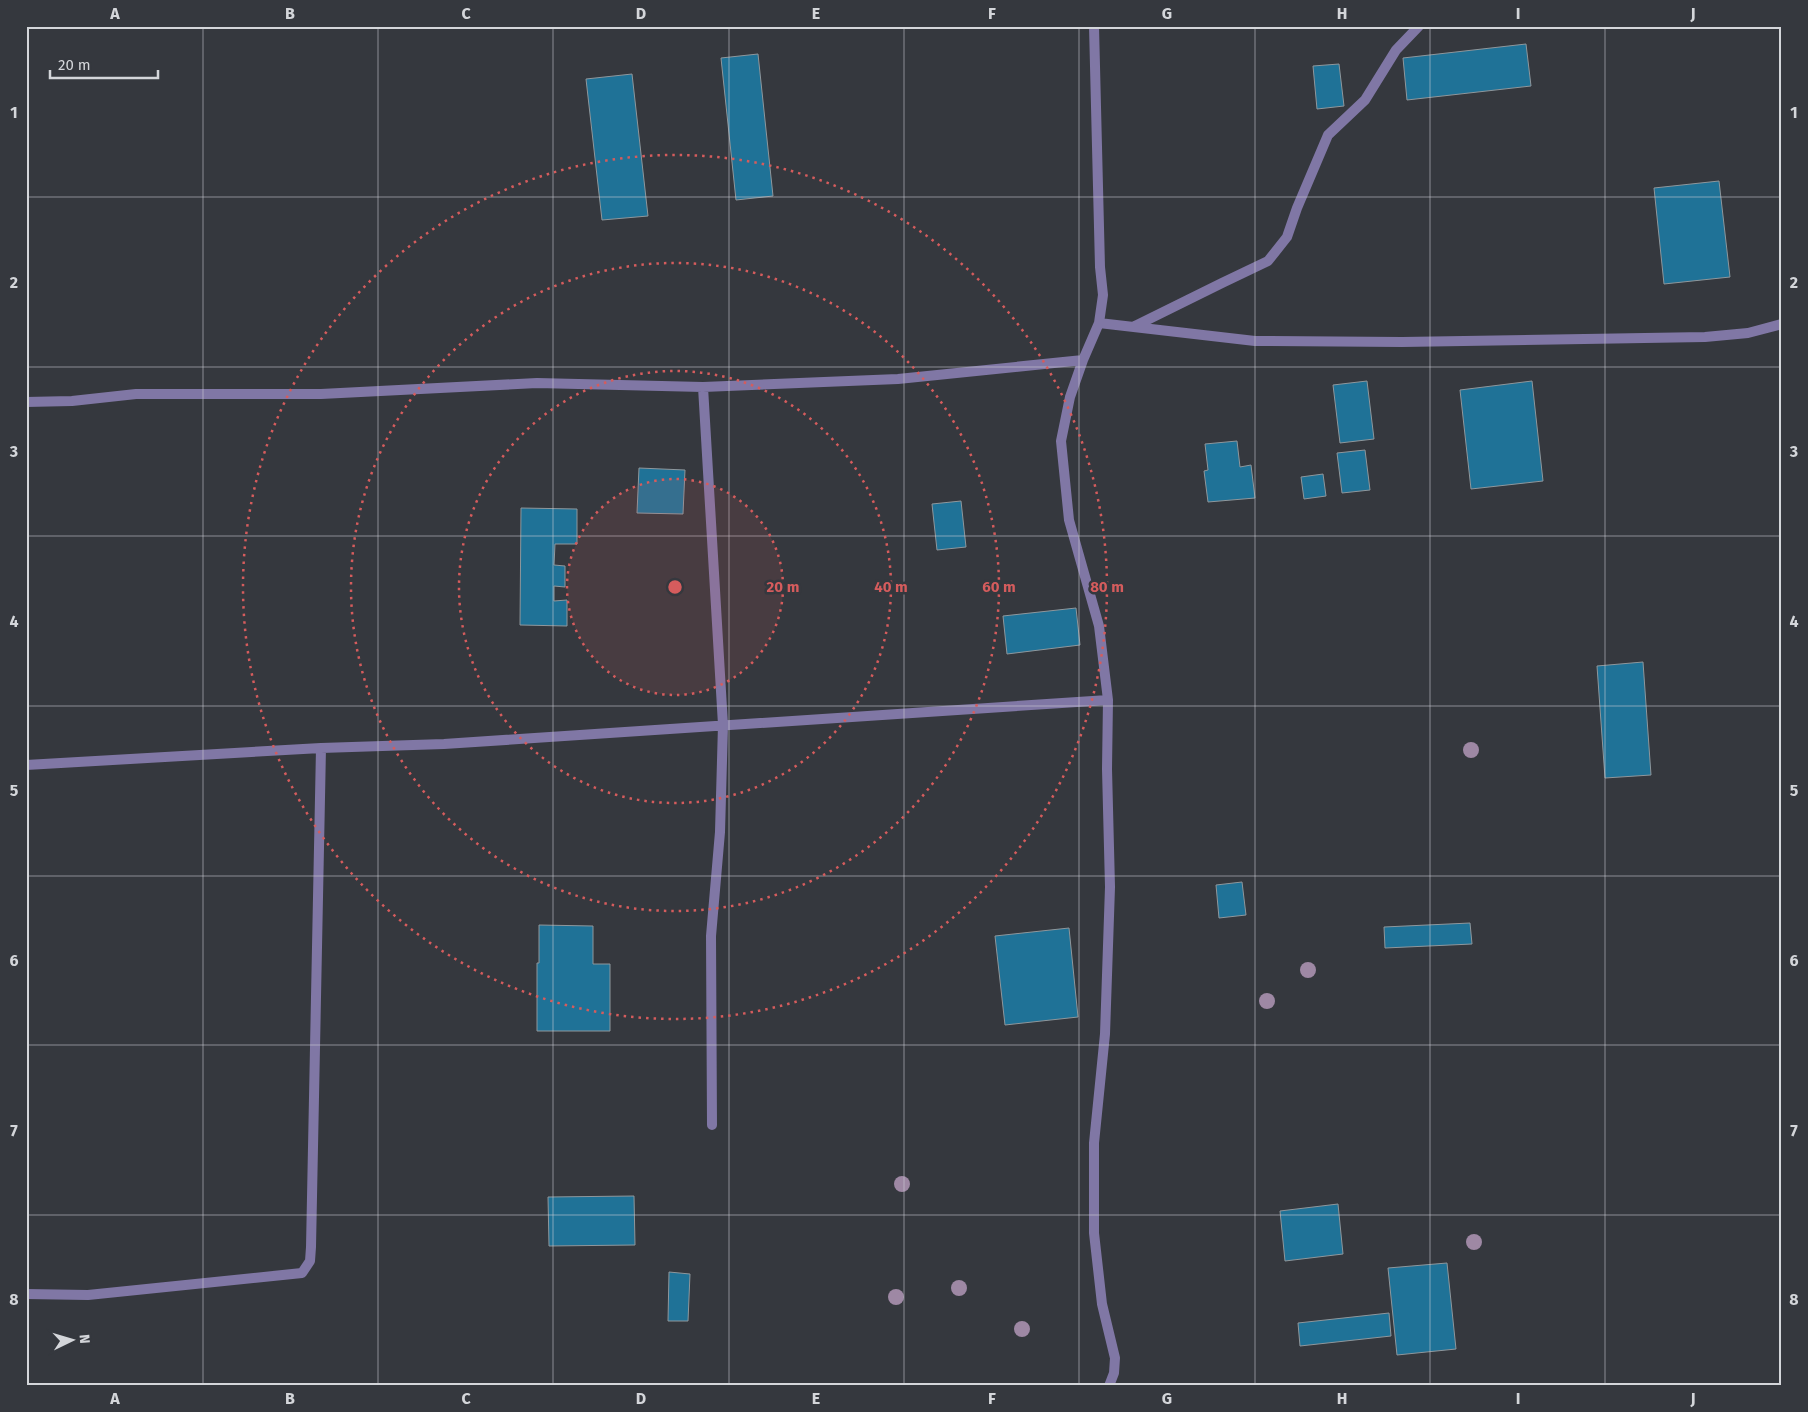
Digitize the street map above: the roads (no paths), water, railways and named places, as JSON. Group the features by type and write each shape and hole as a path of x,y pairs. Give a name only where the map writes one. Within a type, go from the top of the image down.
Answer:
{"street":[{"path":"1094,26 1100,268 1103,295 1099,323 1070,397 1061,441 1068,520 1100,626 1108,700 1107,769 1110,887 1104,1034 1094,1143 1094,1233 1102,1304 1116,1358 1114,1373 1109,1386"},
{"path":"1134,327 1268,261 1287,237 1297,208 1328,135 1365,100 1396,50 1419,26"},
{"path":"1099,323 1255,341 1402,342 1705,337 1748,333 1782,324"},
{"path":"26,402 72,401 136,394 321,394 537,383 704,387 898,379 1083,360"},
{"path":"704,387 724,725 720,832 711,936 712,1125"},
{"path":"26,765 321,748 444,744 1108,700"},
{"path":"26,1294 88,1295 302,1273 310,1261 321,748"}]}
